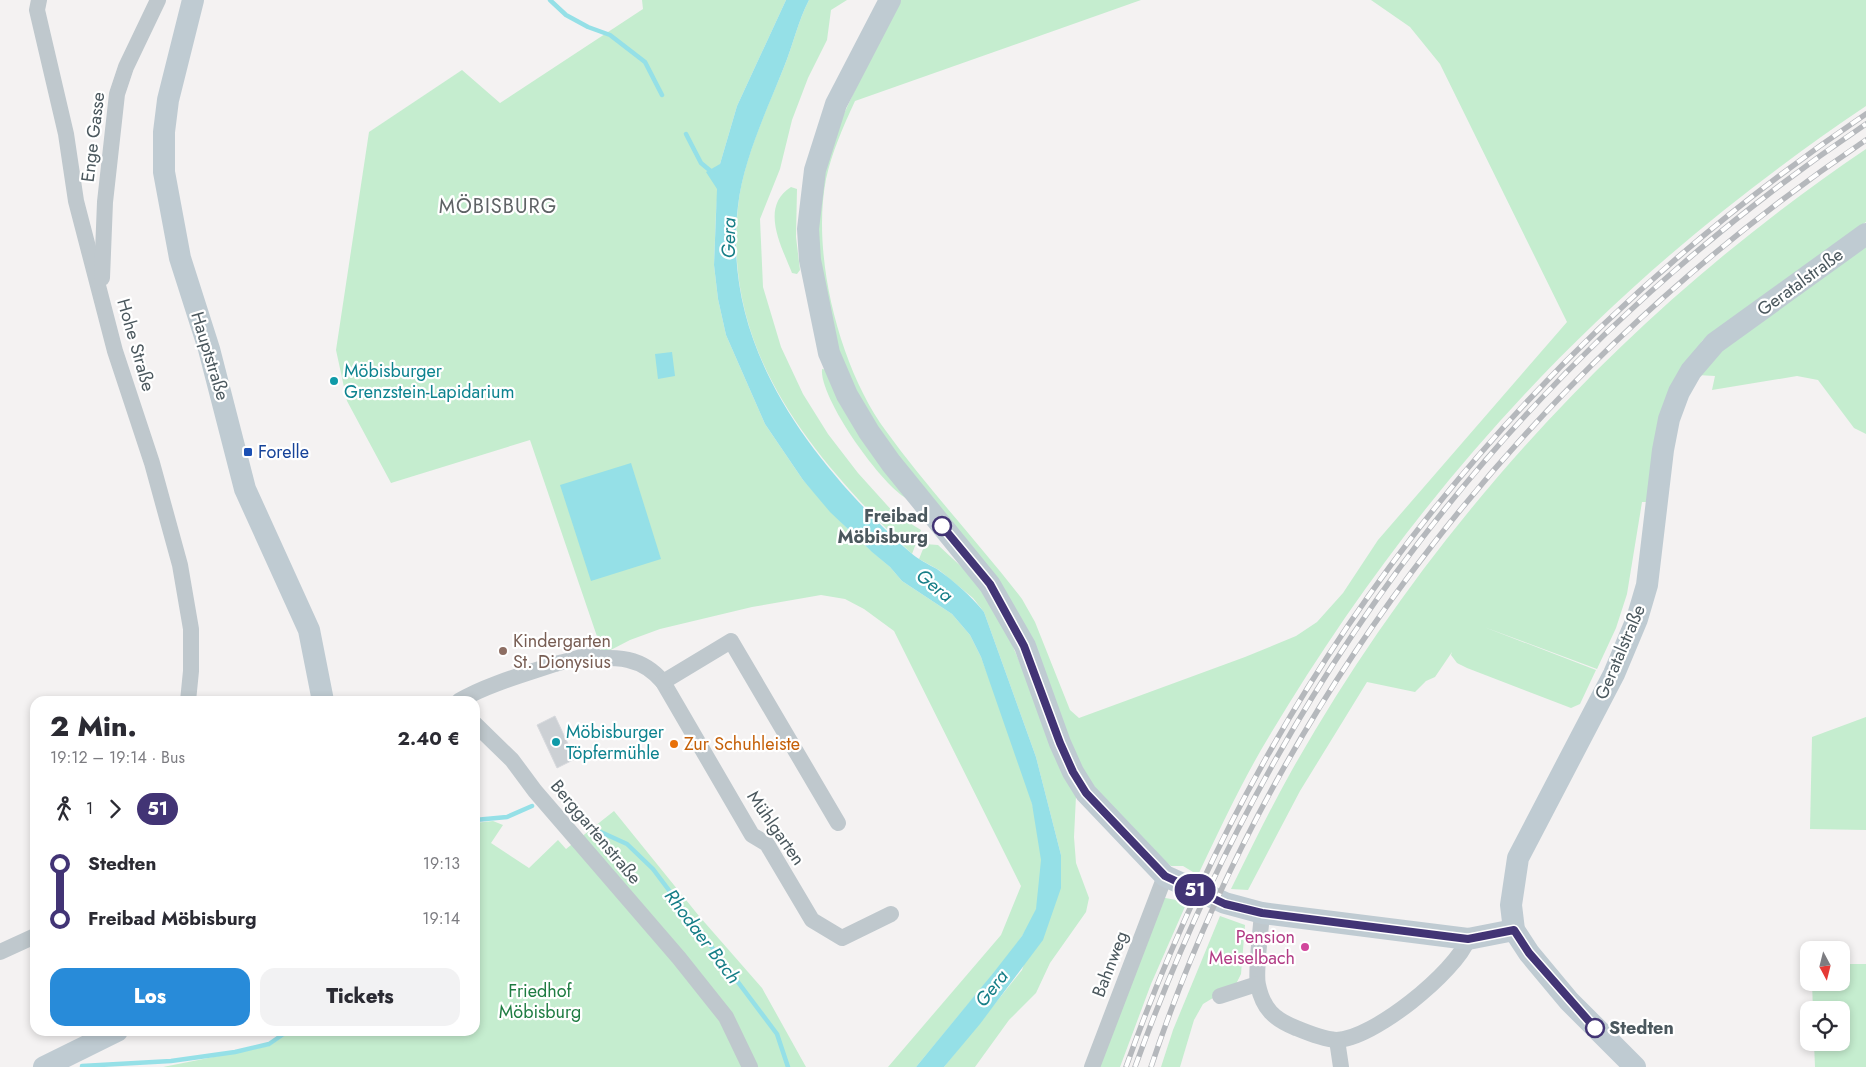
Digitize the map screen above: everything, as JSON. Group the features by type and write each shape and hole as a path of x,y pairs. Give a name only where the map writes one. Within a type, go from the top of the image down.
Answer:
{"street":[{"name":"Hohe Straße","path":"39,0 37,10 66,134 76,201 115,351 152,463 180,566 191,629 191,671 188,696"},
{"name":"Enge Gasse","path":"99,287 102,275 105,202 117,94 126,67 158,0"},
{"name":"Hauptstraße","path":"193,0 168,100 164,132 164,172 180,258 209,349 245,489 309,630 322,696"},
{"path":"890,0 836,104 820,148 813,179 808,229 810,260 829,353 847,395 869,432 891,463 990,584 1024,646 1060,743 1073,772 1086,793 1165,876 1225,904 1262,913 1468,939 1514,930"},
{"name":"Geratalstraße","path":"1635,1067 1569,1001 1529,953 1514,930 1510,905 1518,858 1598,706 1638,619 1647,585 1663,450 1669,419 1679,392 1692,371 1716,343 1866,234"},
{"path":"663,682 731,641 838,823"},
{"name":"Mühlgarten","path":"468,696 556,664 588,655 624,657 638,661 655,672 663,682 752,835 767,844 812,920 842,938 891,914"},
{"name":"Berggartenstraße","path":"480,729 512,760 535,791 726,1017 750,1067"},
{"name":"Bahnweg","path":"1092,1067 1165,876"},
{"path":"1262,913 1257,984 1272,1016 1314,1035 1337,1040 1361,1033 1400,1010 1429,988 1464,950 1468,939"},
{"path":"0,952 30,938"},
{"path":"1220,996 1257,984"},
{"path":"44,1067 83,1040 98,1036"},
{"path":"1337,1040 1341,1067"}],"green space":[{"path":"642,0 786,0 737,106 720,164 714,265 718,299 726,335 765,424 803,480 854,536 890,567 902,581 952,614 970,635 981,657 1003,714 1036,819 1041,853 1042,884 1036,910 1026,930 1005,959 916,1067 888,1067 1001,935 1021,886 894,631 864,609 845,599 821,595 752,607 660,629 630,640 603,654 530,440 391,483 347,401 336,350 369,132 462,70 500,103 643,9"},
{"path":"809,0 847,0 831,10 827,40 808,78 792,120 780,169 760,219 763,287 781,347 803,394 828,434 858,473 895,514 921,530 912,554 841,480 810,441 782,400 760,357 745,310 737,260 740,190 756,136"},
{"path":"897,0 1141,0 855,101 831,159 822,209 826,276 833,311 855,376 870,406 902,453 1022,599 1035,622 1070,710 1079,718 1245,657 1296,636 1317,622 1343,593 1378,540 1567,322 1440,64 1410,27 1371,0 1866,0 1866,106 1773,172 1685,242 1603,315 1526,393 1454,475 1386,561 1322,653 1261,750 1228,812 1198,875 1183,866 1171,866 1135,836 1079,768 1045,680 874,428 836,351 814,229 827,150"},
{"path":"1866,149 1866,222 1702,341 1648,502 1642,502 1627,594 1616,628 1597,669 1484,627 1596,670 1580,704 1571,708 1467,668 1457,663 1451,655 1452,652 1435,677 1426,681 1415,692 1367,682 1300,791 1248,890 1231,889 1292,770 1347,679 1408,591 1473,506 1543,426 1618,350 1696,278 1779,211"},
{"path":"791,187 797,189 796,237 800,270 797,274 792,273 783,251 776,228 775,216 776,205 781,195"},
{"path":"1866,244 1866,434 1854,428 1818,380 1797,376 1712,390 1715,376 1697,375 1716,354"},
{"path":"822,369 828,370 909,500 884,479 869,461 841,420 824,382"},
{"path":"925,544 938,545 967,572 982,591 1011,642 1076,796 1074,837 1076,863 1089,898 1086,912 1050,963 1036,993 1009,1020 975,1067 944,1067 1022,970 1061,855 1036,757 984,612 973,598 939,570 919,559"},
{"path":"1866,717 1866,830 1810,829 1812,737"},
{"name":"Friedhof Möbisburg","path":"614,811 699,916 762,988 806,1067 163,1067 269,1046 284,1036 480,1036 480,822 493,821 503,825 491,843 529,868 558,840 566,849"},
{"path":"1160,897 1187,902 1151,984 1120,1067 1095,1067"},
{"path":"1220,916 1245,925 1241,974 1236,984 1203,1004 1194,1020 1180,1067 1161,1067 1173,1030"},
{"path":"1850,964 1866,964 1866,1067 1815,1067 1814,1051 1850,1051 1850,1001 1813,1001 1812,991 1850,991"}],"water":[{"name":"Gera","path":"786,0 809,0 750,153 738,206 736,251 741,295 752,336 769,376 790,414 815,450 843,484 901,544 917,558 950,579 984,612 1036,757 1061,855 1061,888 1043,940 980,1024 944,1067 916,1067 1022,936 1036,909 1041,860 1032,804 981,657 970,635 952,614 902,581 890,567 830,512 803,480 765,424 726,335 718,299 714,265 717,189 706,172 720,164 737,106"},
{"path":"672,352 675,376 658,379 655,354"},
{"path":"631,463 661,559 591,581 560,485"}],"building":[{"name":"Möbisburger Töpfermühle","path":"555,716 575,759 557,768 537,725"}],"waterway":[{"path":"550,0 566,15 588,27 610,35 645,62 662,95"},
{"path":"686,134 701,163 713,173"},
{"name":"Rhodaer Bach","path":"480,820 507,817 532,806"},
{"name":"Rhodaer Bach","path":"592,828 627,844 653,869 777,1034 788,1067"},
{"name":"Rhodaer Bach","path":"82,1066 171,1061 235,1052 269,1044 281,1036"}],"railway":[{"path":"1126,1067 1184,921 1252,783 1330,653 1418,530 1515,414 1622,307 1739,207 1866,114"},
{"path":"1135,1067 1193,924 1260,787 1337,658 1424,536 1520,422 1625,315 1741,216 1866,124"},
{"path":"1151,1067 1204,928 1270,794 1346,666 1432,545 1528,431 1633,325 1746,228 1866,140"}],"bus line":[{"name":"51","path":"942,526 990,584 1024,646 1060,743 1073,772 1086,793 1165,876 1225,904 1262,913 1468,939 1514,930 1529,953 1569,1001 1595,1028"}],"place":[{"name":"Möbisburger Grenzstein-Lapidarium","path":"334,381"},
{"name":"Forelle","path":"248,452"},
{"name":"Freibad Möbisburg","path":"942,526"},
{"name":"Kindergarten St. Dionysius","path":"503,651"},
{"name":"Möbisburger Töpfermühle","path":"556,742"},
{"name":"Zur Schuhleiste","path":"674,744"},
{"name":"Pension Meiselbach","path":"1305,947"},
{"name":"Stedten","path":"1595,1028"}],"district":[{"name":"MÖBISBURG","path":"498,206"}]}
